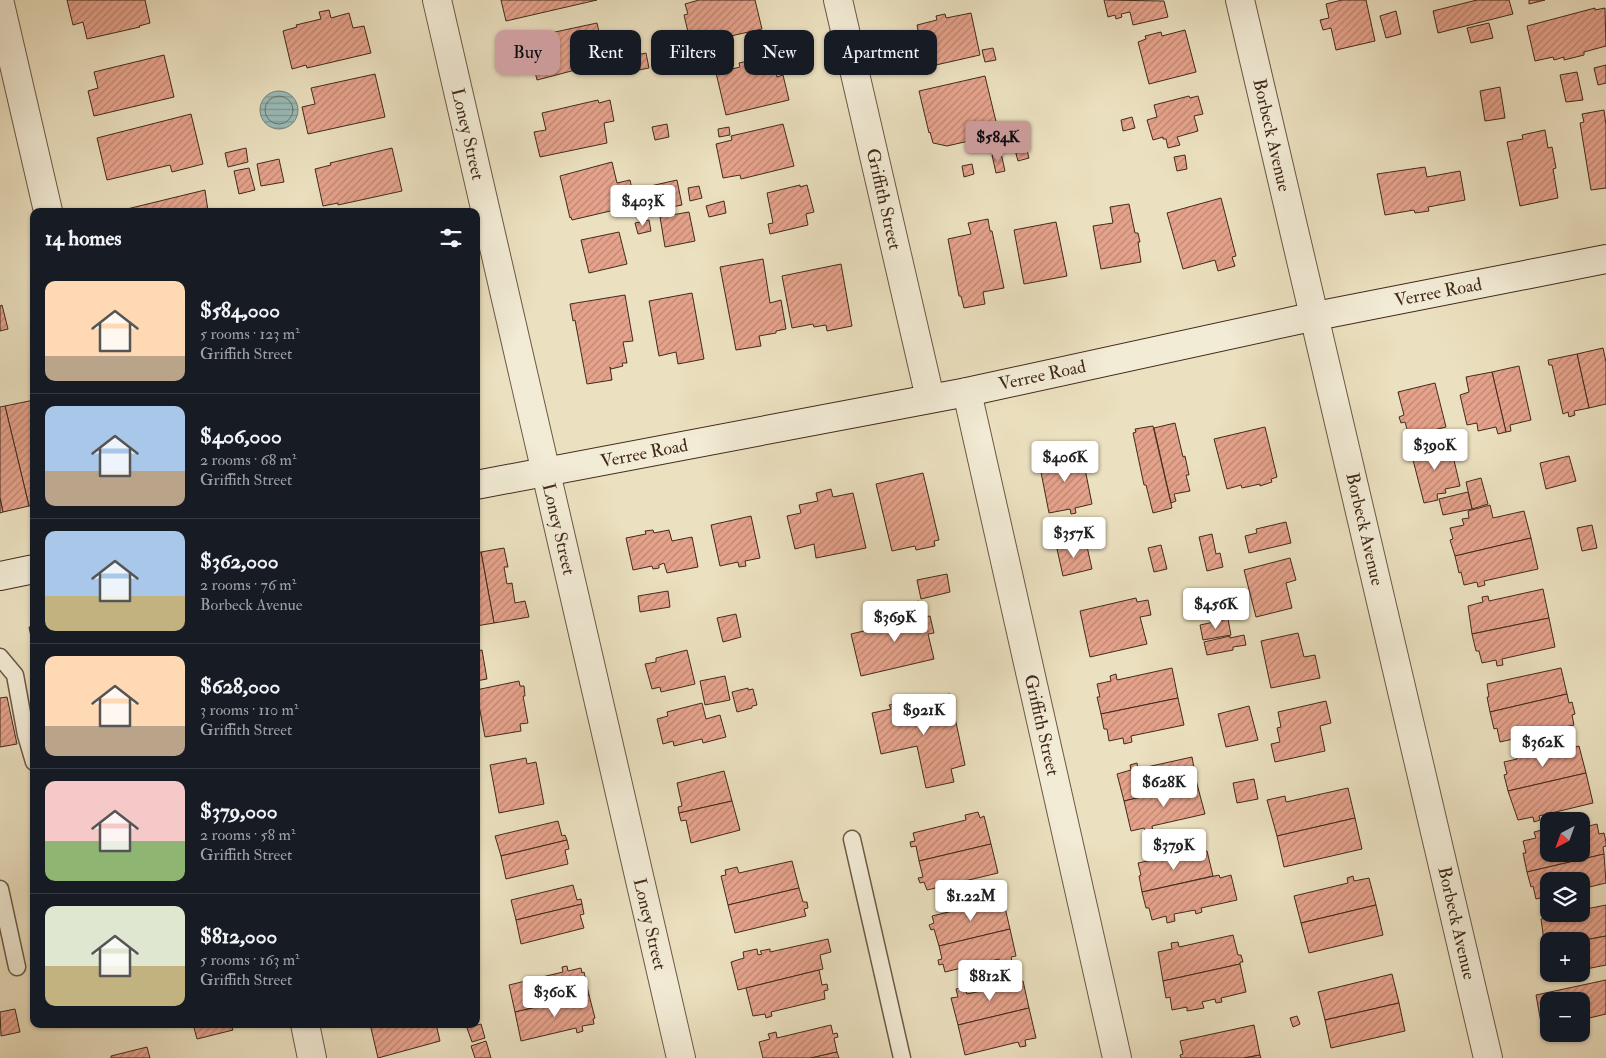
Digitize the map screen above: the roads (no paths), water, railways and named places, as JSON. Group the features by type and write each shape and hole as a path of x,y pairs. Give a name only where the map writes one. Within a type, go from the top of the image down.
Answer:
{"street":[{"name":"Loney Street","path":"437,0 680,1058"},
{"name":"Griffith Street","path":"838,0 930,398"},
{"name":"Borbeck Avenue","path":"1240,0 1316,316 1488,1058"},
{"path":"0,4 47,208"},
{"name":"Verree Road","path":"480,483 967,392 1316,316 1606,259"},
{"name":"Griffith Street","path":"967,392 1117,1058"},
{"path":"0,576 30,570"},
{"path":"306,1028 312,1058"}],"lane":[{"path":"0,657 15,674 30,748"},
{"path":"852,840 902,1058"},
{"path":"0,889 17,967"}],"water":[{"path":"279,91 292,97 298,110 292,123 279,129 266,123 260,110 266,97"}]}
